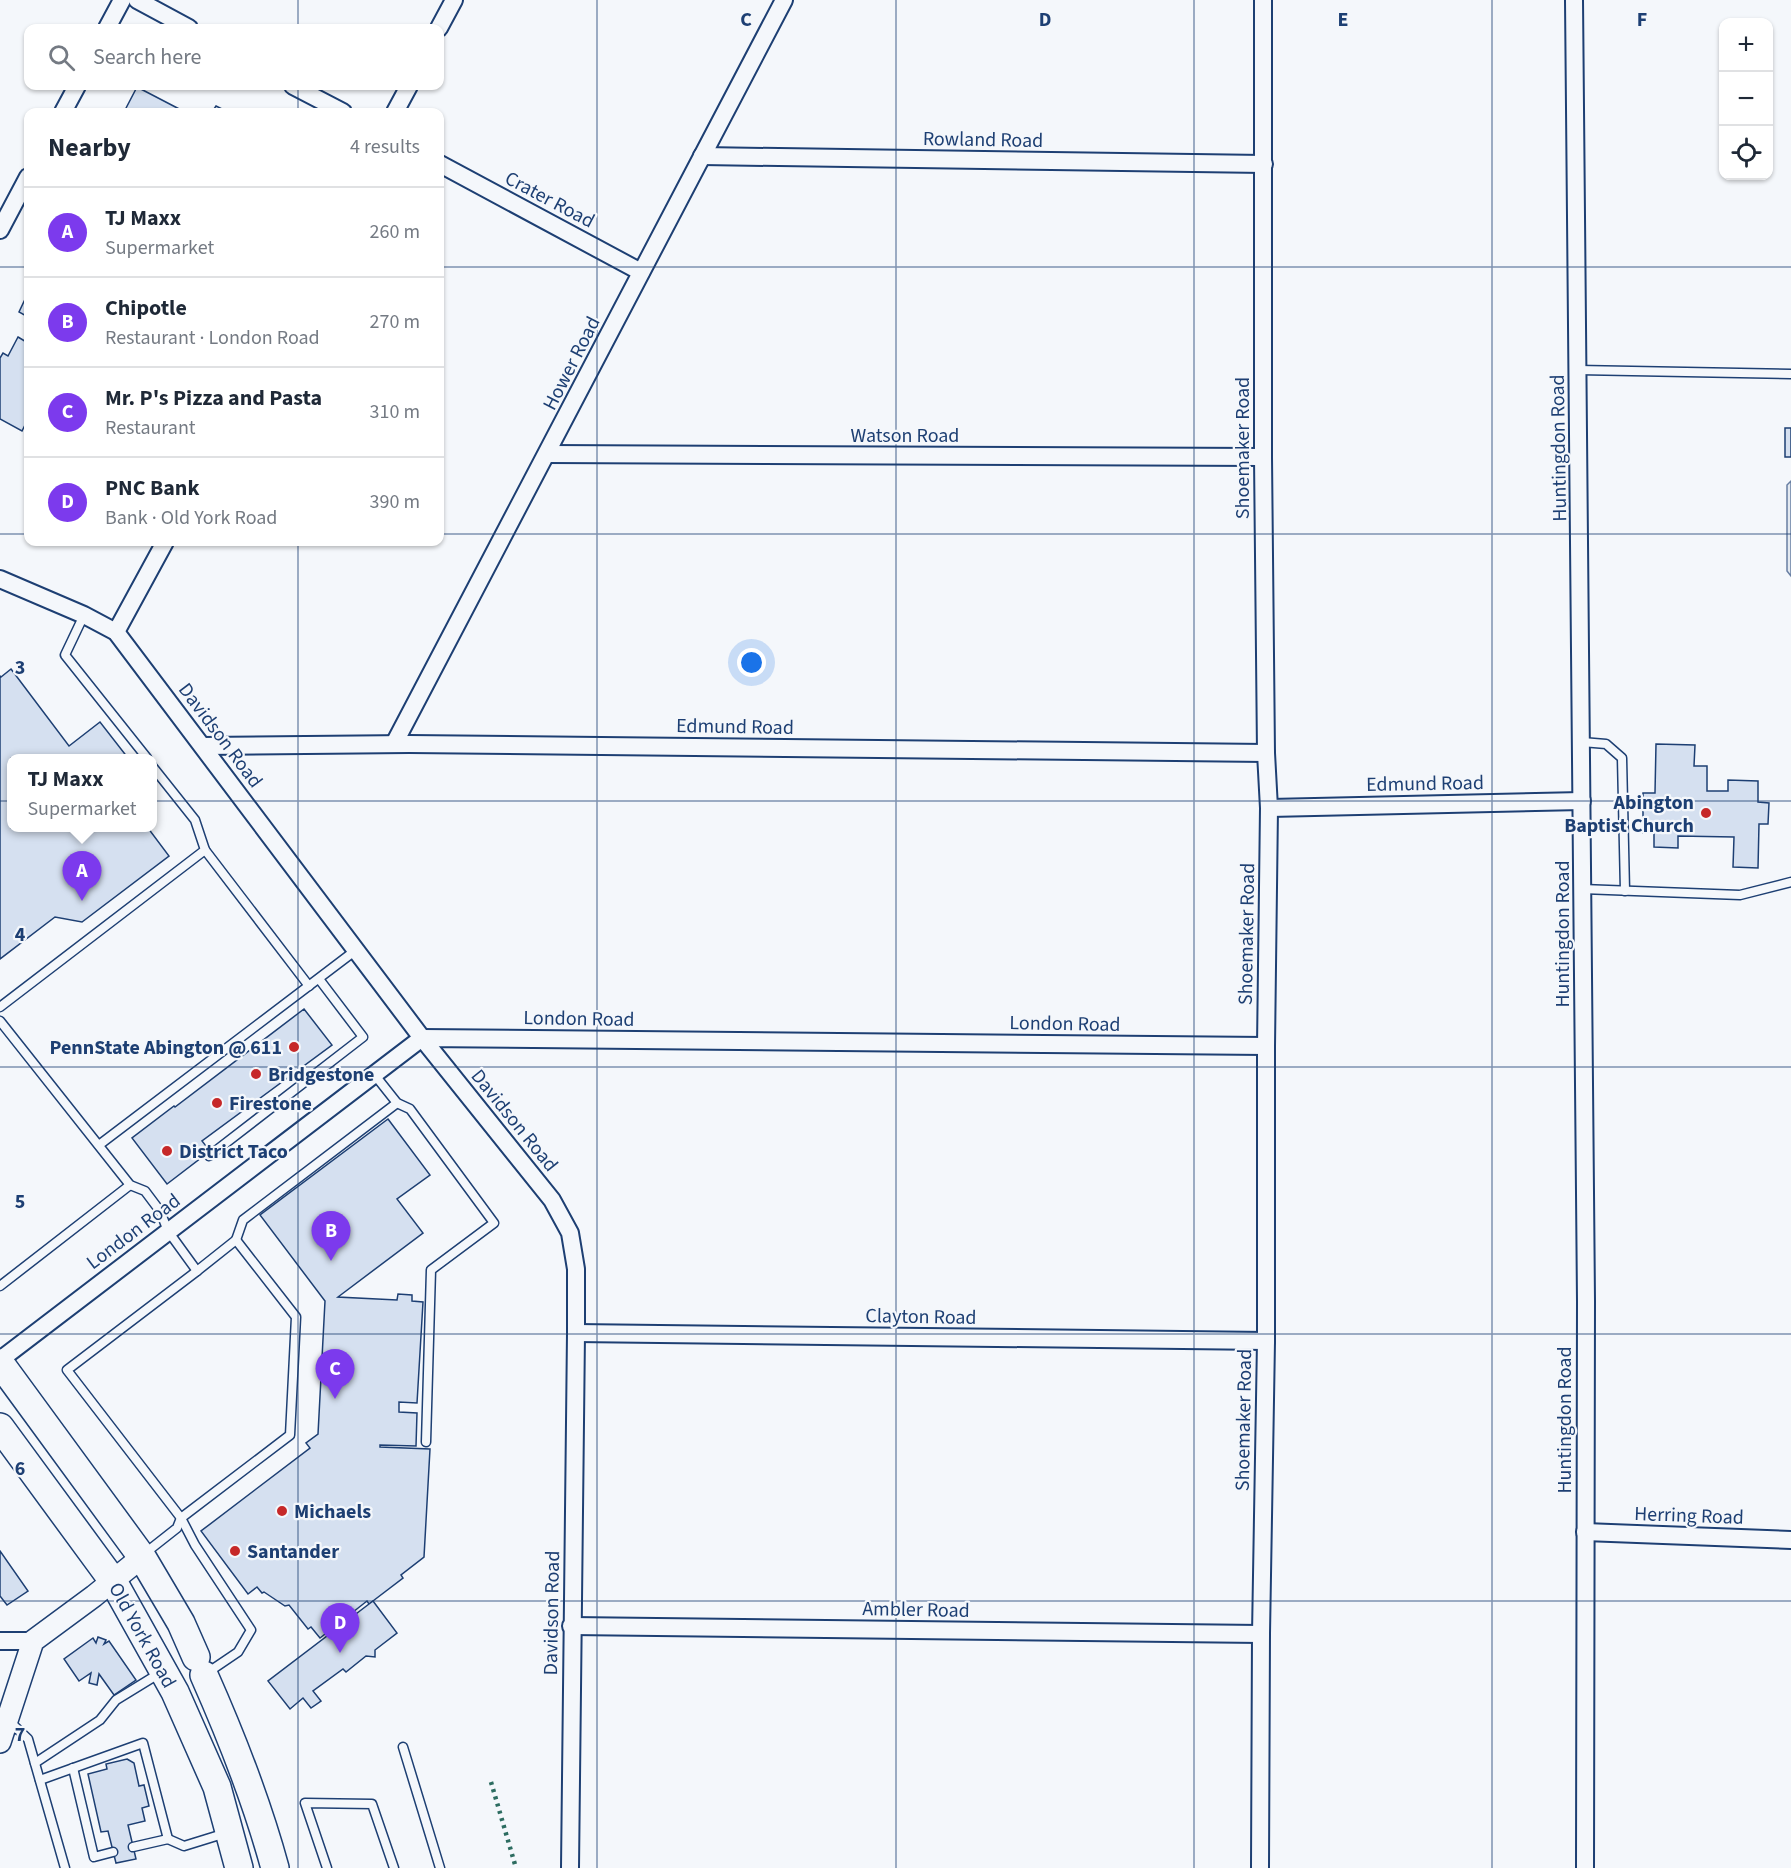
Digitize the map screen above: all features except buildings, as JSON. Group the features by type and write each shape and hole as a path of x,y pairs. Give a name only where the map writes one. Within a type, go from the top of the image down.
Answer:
{"highway":[{"name":"Old York Road","path":"0,1361 142,1557 182,1623 226,1725 260,1816 275,1868"},
{"name":"Old York Road","path":"0,1427 113,1581 164,1671 217,1787 239,1868"}],"street":[{"path":"109,24 122,0"},
{"path":"137,0 182,24"},
{"path":"441,24 454,0"},
{"name":"Hower Road","path":"394,744 784,0"},
{"name":"Shoemaker Road","path":"1260,1868 1269,808 1266,753 1263,458 1263,0"},
{"name":"Huntingdon Road","path":"1574,0 1582,742 1583,1183 1586,1301 1585,1868"},
{"path":"65,108 75,90"},
{"path":"301,90 335,108"},
{"path":"397,108 407,90"},
{"name":"Rowland Road","path":"702,156 1264,164"},
{"name":"Crater Road","path":"444,166 641,272"},
{"path":"0,230 24,185"},
{"name":"Watson Road","path":"548,454 1263,458"},
{"path":"116,632 163,546"},
{"name":"Davidson Road","path":"0,579 84,615 116,632 422,1038 552,1200 570,1233 576,1269 570,1868"},
{"name":"Edmund Road","path":"203,746 394,744 1266,753"},
{"name":"Edmund Road","path":"1269,808 1582,801"},
{"name":"London Road","path":"0,1361 168,1230 422,1038 1266,1046"},
{"name":"Clayton Road","path":"576,1333 1266,1341"},
{"name":"Herring Road","path":"1585,1532 1791,1540"},
{"path":"0,1742 33,1641 142,1557"},
{"name":"Ambler Road","path":"571,1626 1261,1634"},
{"path":"0,1641 33,1641"}],"lane":[{"path":"1578,370 1791,374"},
{"path":"84,615 65,655 143,754"},
{"path":"1582,742 1606,744 1622,758 1625,891"},
{"path":"157,771 195,820 205,850 309,986"},
{"path":"0,1007 205,850"},
{"path":"1582,889 1740,895 1791,882"},
{"path":"99,1145 357,950"},
{"path":"209,1156 363,1037 319,979"},
{"path":"0,1021 130,1185 145,1191 160,1211 168,1230 197,1271"},
{"path":"374,1074 397,1103 410,1109 494,1223 431,1270 426,1442"},
{"path":"200,1666 238,1652 251,1630 195,1545 182,1518 68,1371 236,1240 243,1220 397,1103"},
{"path":"0,1286 130,1185"},
{"path":"142,1557 177,1528 182,1518 291,1435 296,1317 236,1240"},
{"path":"34,1763 100,1720 116,1700 164,1671"},
{"path":"7,1719 28,1739 64,1868"},
{"path":"40,1780 143,1743 168,1839"},
{"path":"403,1747 440,1868"},
{"path":"73,1768 94,1857 113,1852"},
{"path":"327,1868 304,1803 372,1804 394,1868"},
{"path":"133,1847 168,1839 184,1846 229,1832"}],"shaded area":[{"path":"1791,481 1791,576 1787,571 1787,485"}],"hedge":[{"path":"491,1782 516,1868"}],"place":[{"name":"Abington Baptist Church","path":"1706,813"},
{"name":"TJ Maxx","path":"82,901"},
{"name":"PennState Abington @ 611","path":"294,1047"},
{"name":"Bridgestone","path":"256,1074"},
{"name":"Firestone","path":"217,1103"},
{"name":"District Taco","path":"167,1151"},
{"name":"Chipotle","path":"331,1261"},
{"name":"Mr. P's Pizza and Pasta","path":"335,1399"},
{"name":"Michaels","path":"282,1511"},
{"name":"Santander","path":"235,1551"},
{"name":"PNC Bank","path":"340,1653"}]}
